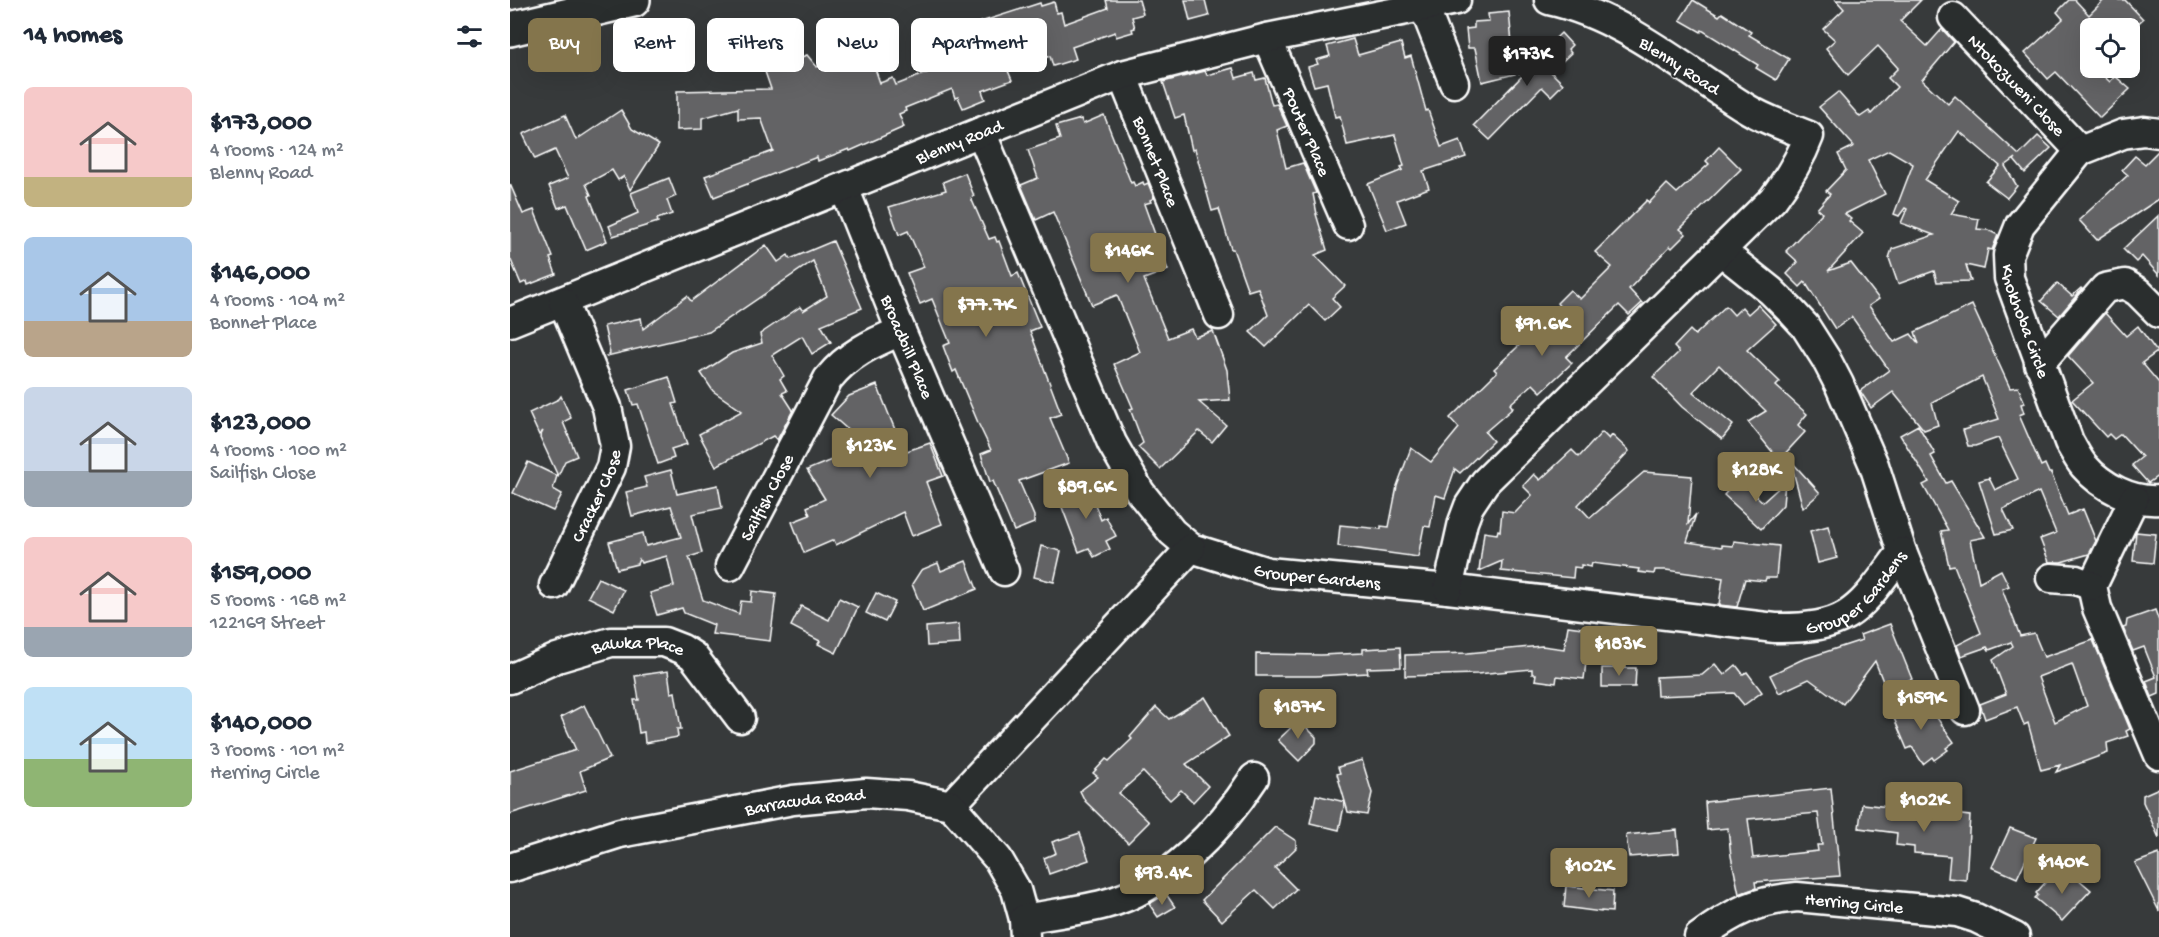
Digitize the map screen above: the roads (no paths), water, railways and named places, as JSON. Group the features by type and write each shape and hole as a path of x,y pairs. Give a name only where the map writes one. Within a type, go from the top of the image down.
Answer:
{"main road":[{"path":"510,29 633,0"}],"street":[{"name":"Blenny Road","path":"510,322 1122,75 1267,38 1456,0"},
{"name":"Blenny Road","path":"1549,0 1594,15 1640,38 1748,110 1809,136 1788,179 1773,199 1721,251"},
{"path":"1424,7 1454,83"},
{"name":"Ntokozweni Close","path":"1953,17 2080,151"},
{"name":"Pouter Place","path":"1267,38 1348,225"},
{"name":"Bonnet Place","path":"1122,75 1219,315"},
{"name":"Khokhoba Circle","path":"2146,499 2100,481 2083,465 2069,442 2009,278 2008,255 2020,225 2080,151 2123,134 2144,131 2159,133"},
{"path":"981,132 1112,442 1140,492 1172,532 1191,548 951,805 998,859 1016,890 1024,928 1126,897 1161,878 1170,872 1236,806 1254,778"},
{"name":"Broadbill Place","path":"844,188 901,331 1004,571"},
{"path":"1448,589 1463,522 1469,507 1485,482 1721,251"},
{"name":"Grouper Gardens","path":"1191,548 1268,573 1448,589 1775,628 1813,627 1845,617 1871,593 1902,552 1874,465 1839,384 1805,326 1771,291 1721,251"},
{"path":"2039,364 2105,288 2125,284 2138,292 2159,313"},
{"name":"Cracker Close","path":"554,585 611,467 615,446 607,407 563,302"},
{"name":"Sailfish Close","path":"730,566 828,379 850,356 901,331"},
{"path":"2146,499 2092,586 2097,608 2151,757"},
{"path":"1902,552 1965,710"},
{"path":"2051,578 2076,580 2092,586"},
{"name":"Bawka Place","path":"510,679 556,658 611,642 664,642 693,656 740,718"},
{"name":"Barracuda Road","path":"510,868 620,833 794,800 866,793 908,796 951,805"},
{"name":"Herring Circle","path":"1699,937 1728,916 1772,900 1797,897 1957,912 1976,918 2014,937"}]}
